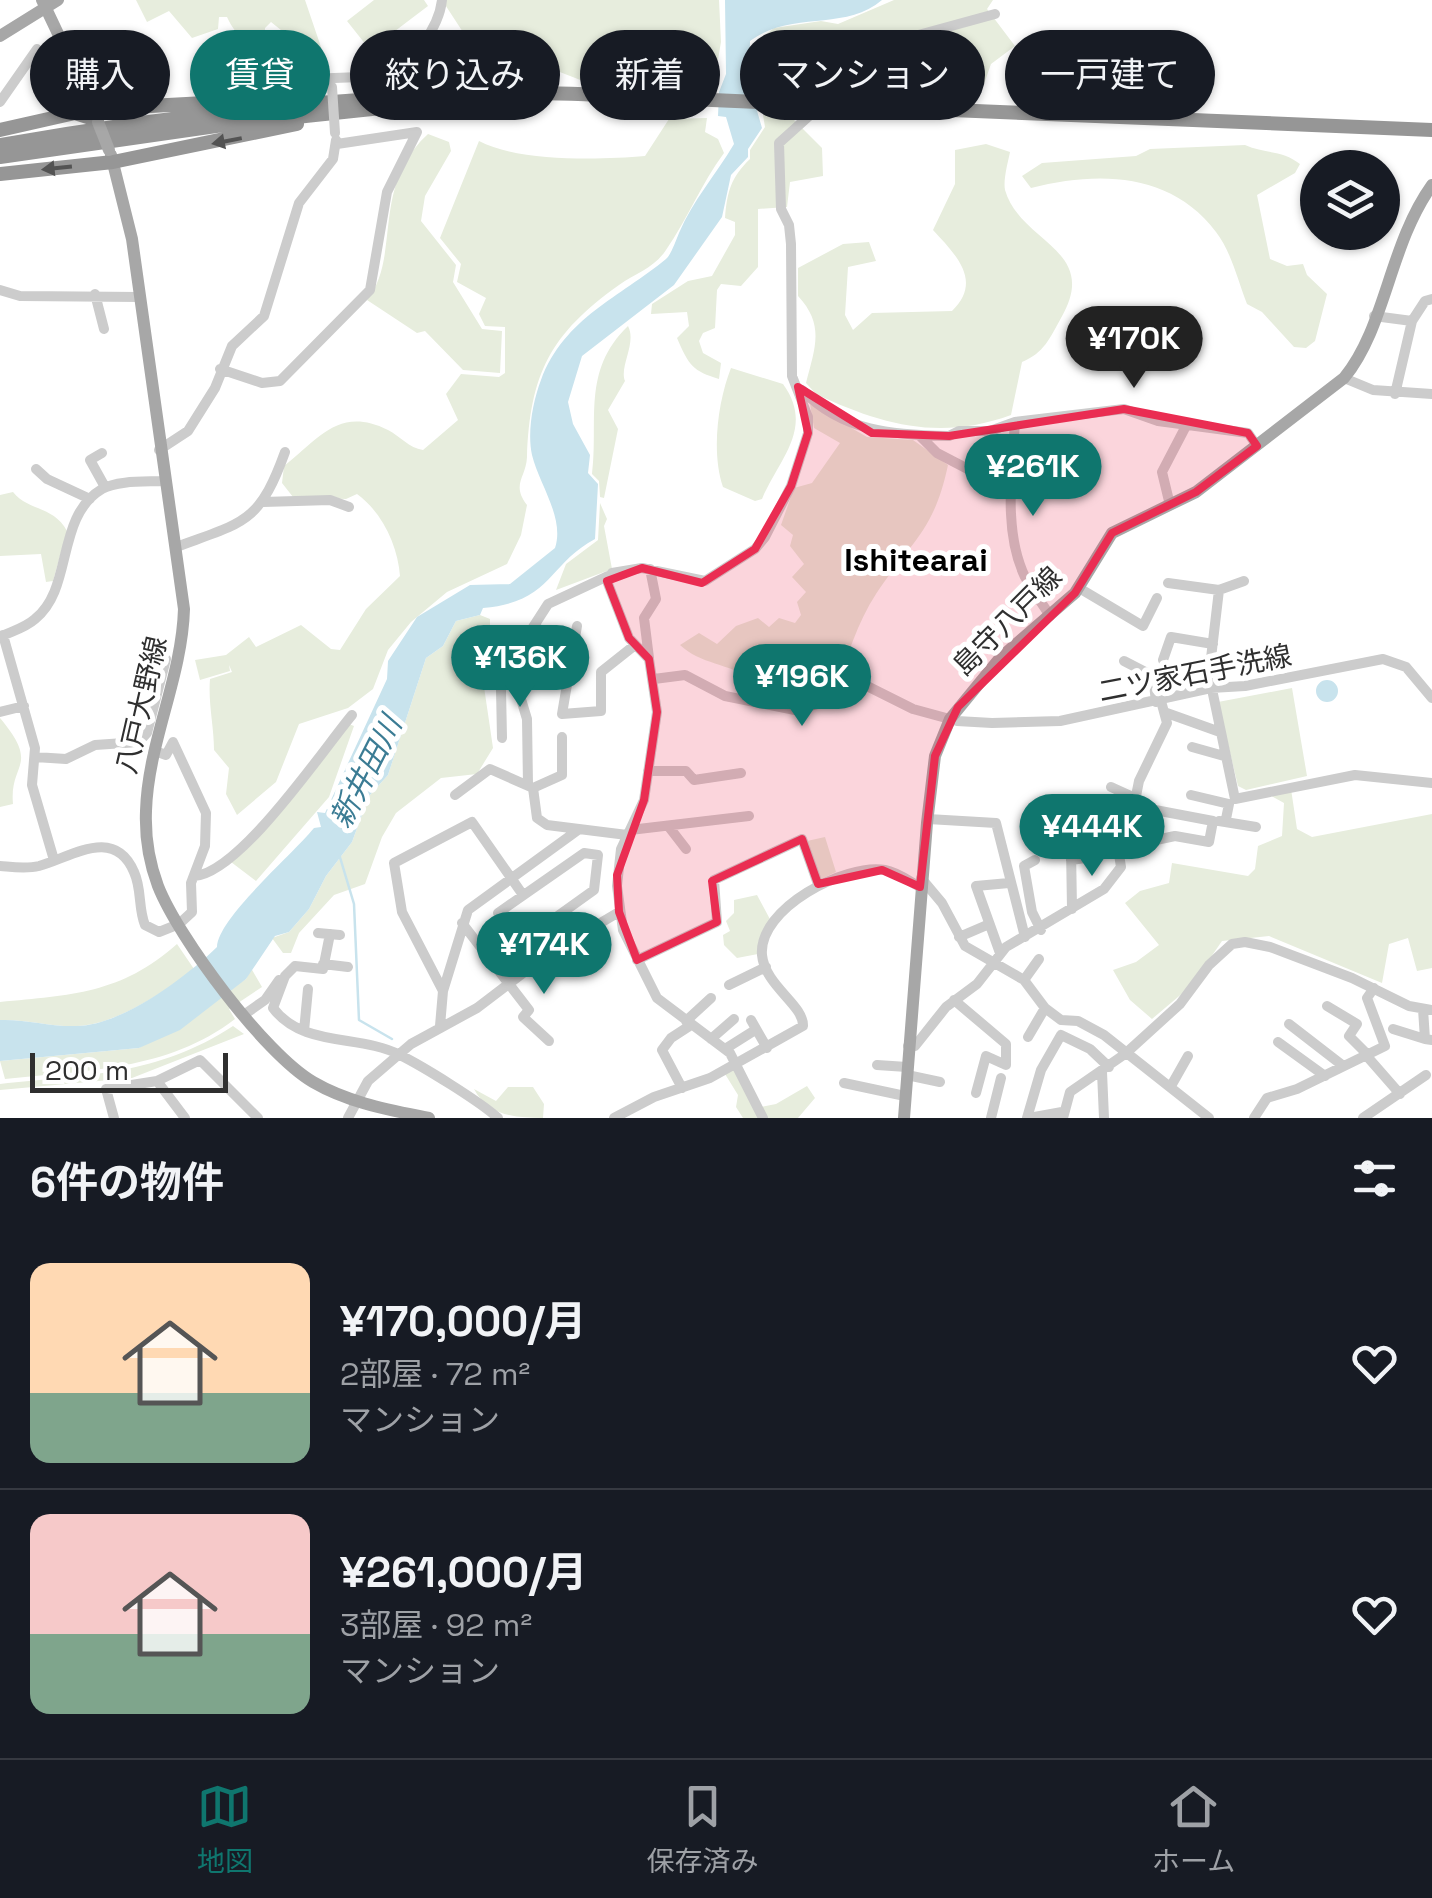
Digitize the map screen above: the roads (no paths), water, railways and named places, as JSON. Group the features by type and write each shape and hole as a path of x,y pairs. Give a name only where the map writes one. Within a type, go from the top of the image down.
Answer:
{"highway":[{"path":"330,108 516,93 1432,130"},
{"path":"0,145 115,124 190,119"},
{"path":"0,130 44,120"},
{"path":"0,157 247,120"},
{"path":"0,174 240,139 291,120"}],"main road":[{"path":"0,36 49,3"},
{"name":"八戸大野線","path":"49,3 60,30"},
{"name":"八戸大野線","path":"97,120 111,156 132,240 184,628 146,796 147,843 158,885 190,940 279,1057 315,1083 356,1100 430,1118"},
{"name":"島守八戸線","path":"904,1118 920,882 935,756 950,718 1000,658 1079,588 1112,532 1196,492 1344,378 1360,355 1409,220 1432,186"}],"street":[{"path":"159,450 188,431 215,388 232,346 264,316 299,203 326,170 336,139 332,82 378,78 399,70 436,21 442,0"},
{"path":"502,738 501,689 511,673 514,654 552,601 608,576 650,569 705,581 755,550 791,486 808,433 792,376 791,244 789,224 780,208 779,144 809,116 822,80 849,76 871,48 995,14"},
{"path":"0,102 30,58"},
{"path":"0,77 11,86"},
{"path":"220,369 262,383 280,381 370,290 386,192 418,132 336,139"},
{"path":"0,290 20,296 139,296"},
{"path":"95,294 104,329"},
{"path":"1395,394 1412,320 1425,301 1432,299"},
{"path":"1374,316 1412,320"},
{"path":"1344,378 1395,394 1432,394"},
{"path":"798,387 813,402 872,433 919,436 990,431 1015,422 1124,409 1186,426 1211,425 1248,433 1257,446"},
{"path":"1015,422 1010,490 1024,575 1050,616"},
{"path":"1170,505 1162,472 1186,426"},
{"path":"919,436 937,452 1010,490"},
{"path":"176,548 242,523 263,502 285,452"},
{"path":"102,453 90,460 105,487"},
{"path":"36,469 47,480 90,499"},
{"path":"54,860 32,785 35,757 24,706 2,636 27,625 45,609 70,533 90,499 105,487 164,481"},
{"path":"263,502 330,500 349,507"},
{"path":"650,569 656,599 644,618 657,724 644,800 628,832 617,875 618,912 657,998 725,1049 738,1064 762,1118"},
{"path":"608,576 608,589 634,646 649,660"},
{"path":"1168,583 1219,590 1244,581"},
{"path":"1079,588 1143,626 1156,598"},
{"path":"1219,590 1211,688 1235,799 1356,775 1432,783"},
{"path":"534,625 550,642"},
{"path":"577,626 562,714 600,711 601,672 634,646"},
{"path":"1162,660 1170,637 1213,644"},
{"path":"35,757 66,758 95,745 139,742 146,732 166,659"},
{"name":"二ツ家石手洗線","path":"654,678 685,675 725,696 795,710 832,700 853,679 909,708 950,718 1042,723 1160,705 1211,688 1245,686 1394,660 1406,667 1432,698"},
{"path":"1124,661 1153,676 1167,724 1133,797 1134,806 1256,827"},
{"path":"511,673 528,719 530,786 540,822 578,830 628,832 750,816"},
{"path":"1160,705 1220,732"},
{"path":"0,712 24,706"},
{"path":"194,876 214,872 234,855 310,773 352,715"},
{"path":"455,795 490,769 530,786 562,775 562,737"},
{"path":"0,866 30,867 88,846 116,853 135,872 145,925 160,932 179,924 192,912 194,876 205,846 206,813 173,742 166,755 155,751"},
{"path":"1192,748 1224,756"},
{"path":"1202,765 1206,751"},
{"path":"648,771 686,771 694,780 741,773"},
{"path":"1111,787 1133,797"},
{"path":"1191,795 1229,804 1226,820"},
{"path":"928,819 996,823 1008,883 1026,937"},
{"path":"443,991 402,912 394,863 472,822 523,895"},
{"path":"908,1046 915,1046 997,957 1112,882 1121,867 1118,848 1176,836 1209,842 1213,822"},
{"path":"669,827 686,850"},
{"path":"440,1026 443,991 462,923 474,904 578,830"},
{"path":"637,960 717,922 714,880 761,855 802,840 818,884"},
{"path":"584,853 598,855 596,874 594,890 520,943 498,912 584,853"},
{"path":"1072,909 1071,854 1100,856"},
{"path":"1035,860 1024,866 1032,912 1041,930"},
{"path":"614,1118 738,1064 804,1021 778,992 762,948 779,918 818,884 833,876 882,870 920,882 942,903 965,946 997,957 1024,980 1045,1008 1062,1020 1078,1022 1104,1035 1209,1118"},
{"path":"596,874 617,875"},
{"path":"997,957 976,886 1008,883"},
{"path":"348,1118 368,1082 399,1054 440,1026 477,1008 505,984 618,912"},
{"path":"462,923 505,984 529,1010 522,1017 548,1040"},
{"path":"959,937 987,925"},
{"path":"329,934 323,969 295,966 283,982 273,1008 304,1032 399,1054 498,1118"},
{"path":"1104,1118 1106,1069 1090,1049 1061,1036 1051,1050 1028,1118 1063,1115 1070,1092 1106,1069 1126,1054 1180,1004 1209,965 1232,944 1256,943 1428,1010 1429,1039 1392,1029"},
{"path":"1024,980 1038,958"},
{"path":"323,964 348,967"},
{"path":"729,985 766,967"},
{"path":"242,1010 265,1000 279,980 283,982"},
{"path":"1254,1118 1267,1098 1324,1076 1386,1042 1367,998 1374,988"},
{"path":"304,1032 308,989"},
{"path":"682,1088 662,1050 710,998"},
{"path":"954,1000 1006,1044 1009,1054 1006,1065 986,1056 976,1092"},
{"path":"1327,1006 1357,1024 1349,1036 1400,1094"},
{"path":"1045,1008 1026,1036 1051,1050"},
{"path":"711,1039 734,1019"},
{"path":"1289,1024 1342,1065"},
{"path":"725,1049 751,1026 767,1048"},
{"path":"1278,1042 1324,1076"},
{"path":"1170,1086 1188,1056"},
{"path":"114,1118 106,1088 157,1081 200,1060 258,1118"},
{"path":"876,1064 940,1082"},
{"path":"1363,1118 1426,1076"},
{"path":"991,1118 1001,1078"},
{"path":"157,1081 185,1118"},
{"path":"844,1083 905,1096"}],"water":[{"name":"新井田川","path":"725,0 882,0 851,16 772,30 740,30 740,120 760,120 762,128 748,149 748,157 731,175 722,217 674,285 582,356 568,402 573,424 590,455 588,473 598,484 595,539 523,598 483,608 480,615 456,621 443,646 426,658 388,775 369,796 352,842 326,876 309,909 289,932 275,936 246,979 180,1030 139,1048 0,1061 0,1020 77,1026 113,1018 152,998 217,947 229,920 242,904 314,828 321,827 317,812 325,813 387,679 388,661 417,617 470,585 510,584 555,548 557,525 535,466 530,437 538,388 551,359 579,324 668,257 691,210 734,144 726,117 720,116 720,89 726,74"},
{"path":"1327,680 1335,683 1335,699 1327,702 1319,699 1316,691 1319,683"}],"waterway":[{"path":"339,854 354,904 359,1020 392,1039"}],"district":[{"name":"Ishitearai","path":"916,560"}]}
